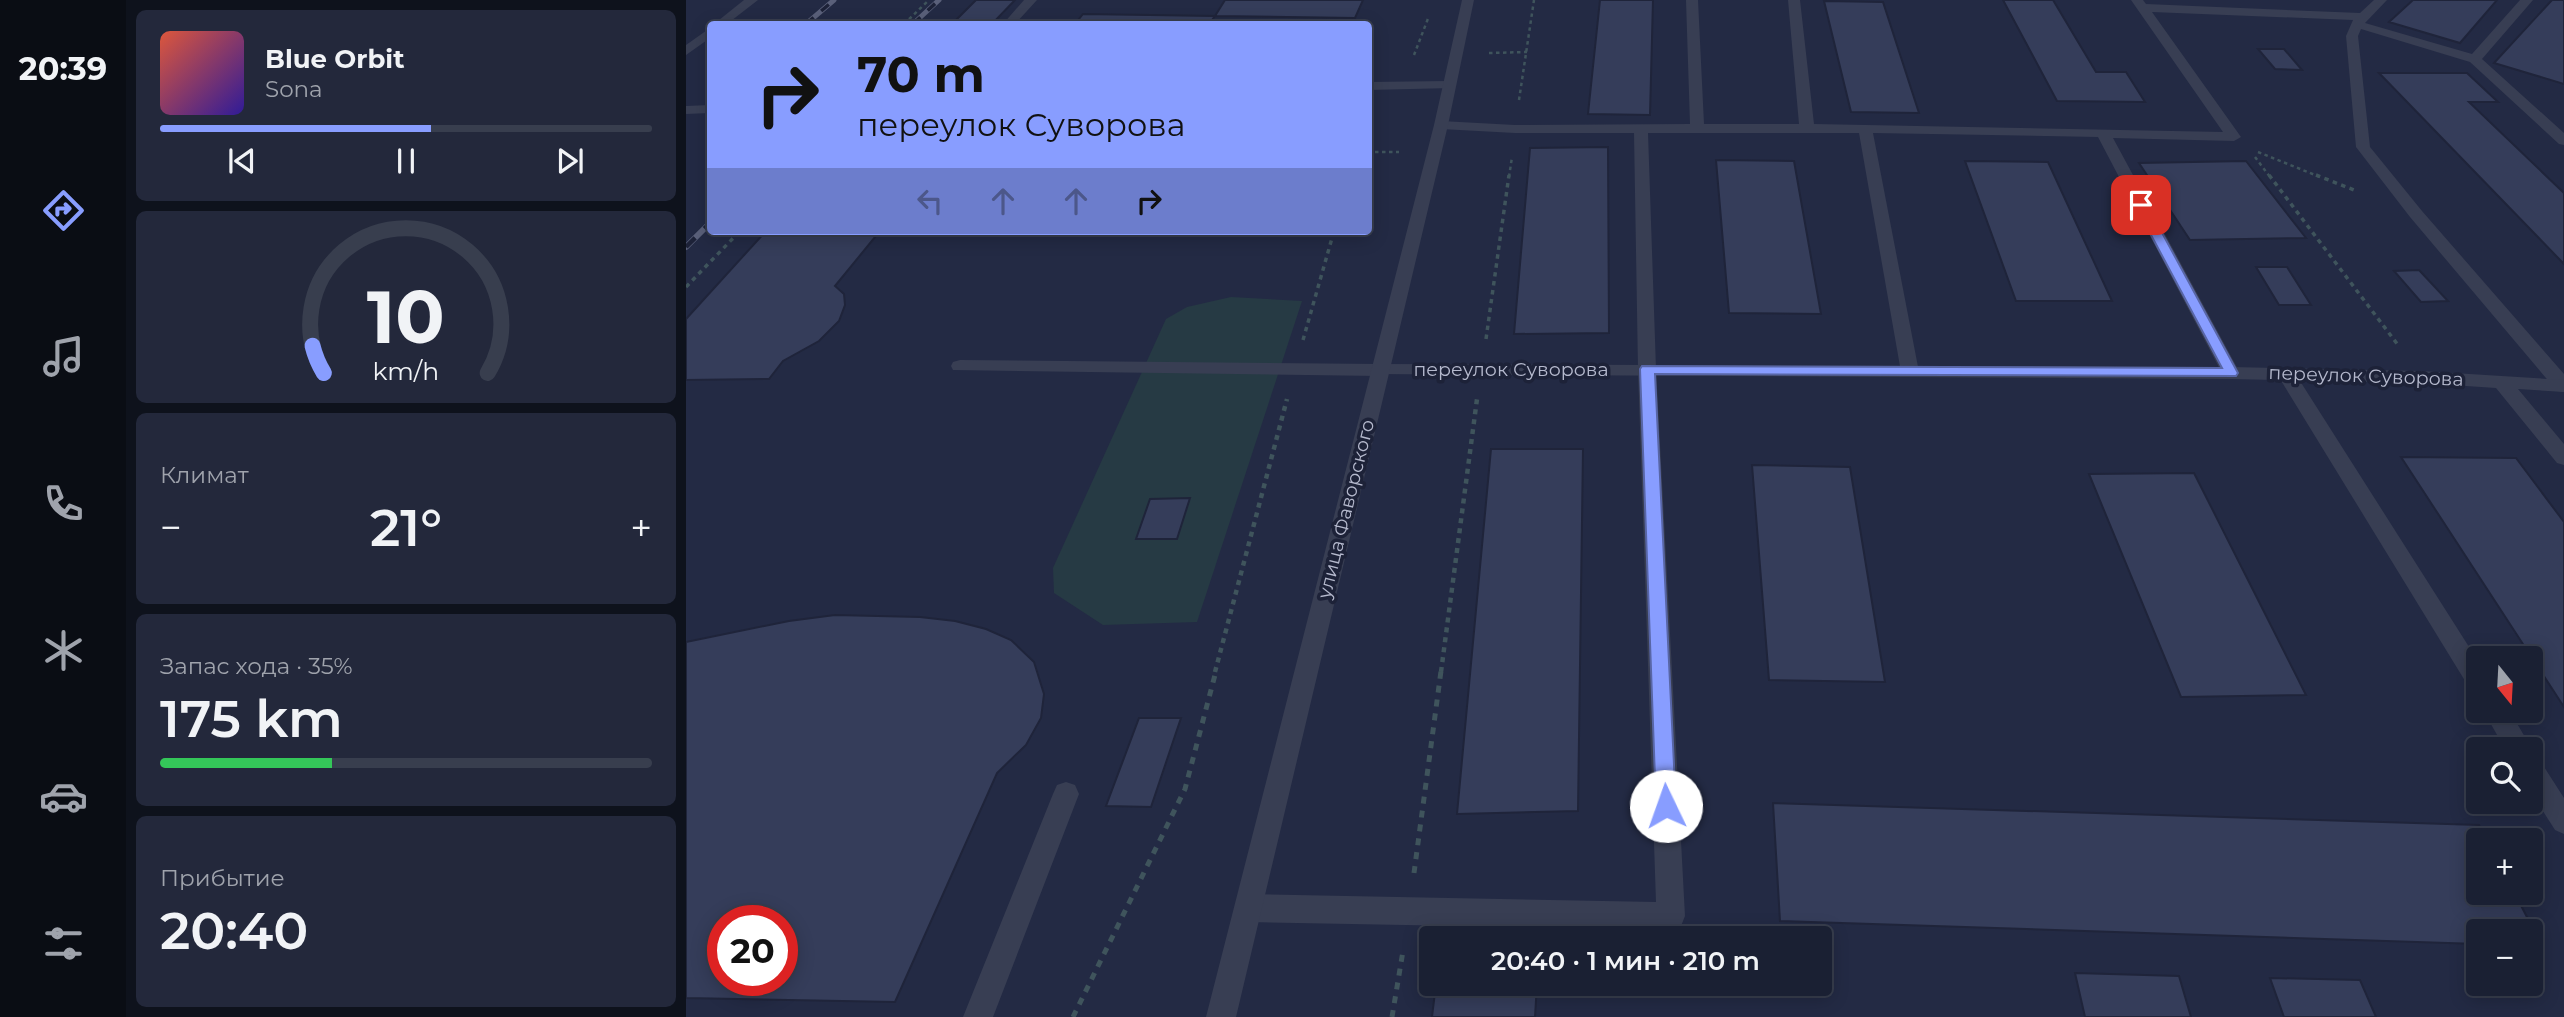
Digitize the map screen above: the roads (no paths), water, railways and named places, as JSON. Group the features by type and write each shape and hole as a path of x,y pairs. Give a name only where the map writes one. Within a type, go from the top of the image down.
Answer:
{"street":[{"path":"724,21 752,0"},
{"path":"1012,21 1031,0"},
{"name":"улица Фаворского","path":"1221,1017 1441,125 1468,0"},
{"path":"1692,0 1697,127"},
{"path":"1794,0 1807,128"},
{"path":"2381,0 2359,21 2351,36 2363,147 2416,214 2564,386"},
{"path":"2475,59 2527,0"},
{"path":"2141,4 2359,21 2475,59 2564,141"},
{"path":"1441,125 1515,129 1807,128 2234,137 2141,4"},
{"path":"686,51 707,34"},
{"path":"1372,86 1448,85"},
{"path":"686,110 707,108"},
{"path":"1249,908 1671,916 1647,369 1641,127"},
{"path":"1865,129 1910,372"},
{"path":"2103,133 2231,373"},
{"name":"переулок Суворова","path":"960,366 2231,373 2421,377 2564,386"},
{"path":"2286,374 2466,663"},
{"path":"2501,381 2564,458"},
{"path":"2543,788 2564,821"},
{"path":"978,1017 1066,794"}],"railway":[{"path":"810,21 834,0"},
{"path":"916,21 939,0"},
{"path":"686,247 707,226"}]}
